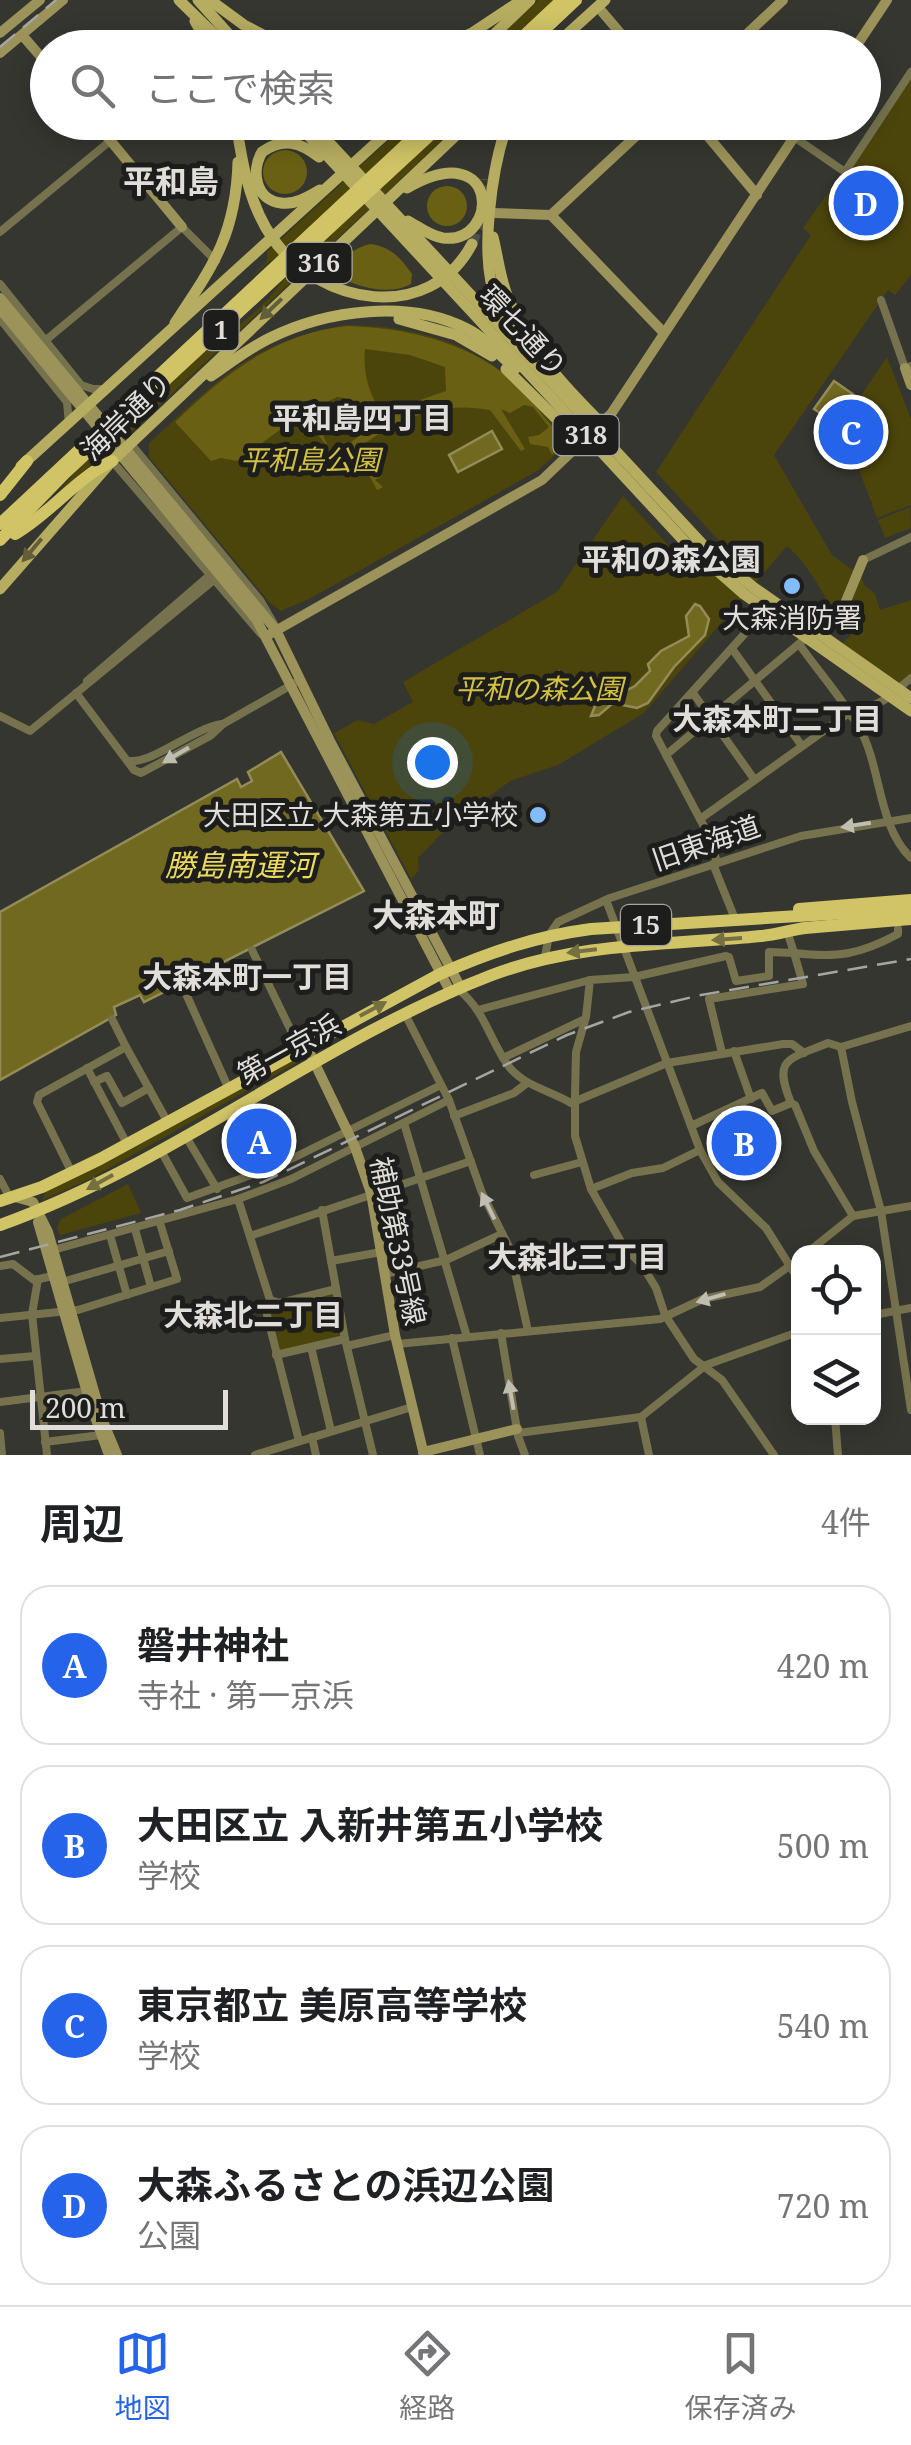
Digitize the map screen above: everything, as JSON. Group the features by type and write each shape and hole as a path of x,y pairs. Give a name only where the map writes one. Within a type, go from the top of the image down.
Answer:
{"highway":[{"path":"530,30 562,0"},
{"path":"544,30 576,0"},
{"name":"1","path":"0,524 411,140"},
{"name":"1","path":"0,540 66,473 425,140"},
{"path":"208,319 262,278"},
{"path":"0,495 27,461"},
{"path":"16,534 90,473 112,462"},
{"path":"0,552 66,473"},
{"name":"15","path":"739,918 911,900"},
{"name":"第一京浜","path":"8,1199 72,1173 306,1045 445,972 500,948 550,934 616,927 911,909"},
{"name":"第一京浜","path":"0,1222 84,1191 314,1062 457,990 545,957 911,919"},
{"name":"15","path":"766,936 904,928"}],"main road":[{"path":"179,0 209,30"},
{"path":"198,0 225,30"},
{"path":"210,0 252,30"},
{"path":"478,30 522,0"},
{"path":"499,30 530,0"},
{"path":"572,30 602,3"},
{"path":"189,11 200,30"},
{"path":"166,336 216,261 228,229 238,174 237,140"},
{"path":"240,140 254,205 266,227 286,254 334,286 387,297 408,296 432,288 459,264 472,244"},
{"path":"317,140 324,146"},
{"path":"320,140 324,146"},
{"path":"324,140 324,146"},
{"path":"363,156 372,140"},
{"name":"海岸通り","path":"0,487 380,140"},
{"name":"海岸通り","path":"0,589 112,462 451,140"},
{"path":"486,178 496,140"},
{"path":"500,140 494,171 488,265 496,300 561,400"},
{"path":"324,146 280,142 268,148 256,164 256,180 262,192 276,202 292,203 336,181"},
{"name":"環七通り","path":"324,146 342,157 396,214 436,266 561,400 686,543 808,637"},
{"name":"環七通り","path":"324,146 354,185 409,230"},
{"path":"392,196 442,172 464,174 479,189 483,202 480,217 462,235 443,238 409,230"},
{"path":"490,228 506,291 521,326 550,368 602,423"},
{"path":"172,406 264,341 300,326 358,315 418,314 466,328 561,400"},
{"path":"358,315 422,323 474,344 503,366 581,443"},
{"name":"環七通り","path":"749,590 767,609 894,693 911,710"},
{"name":"環七通り","path":"894,693 911,698"}],"street":[{"path":"0,33 40,0"},
{"path":"0,52 64,0"},
{"path":"752,30 784,0"},
{"path":"867,30 887,0"},
{"path":"602,3 621,30"},
{"path":"22,34 30,44"},
{"path":"881,119 911,72"},
{"path":"551,215 632,140"},
{"path":"711,140 757,195"},
{"path":"265,636 542,480 611,414 793,140"},
{"path":"797,140 845,172 867,140"},
{"path":"0,232 110,141 216,261"},
{"path":"492,212 551,215 664,333"},
{"path":"46,340 182,227"},
{"path":"0,284 82,385 110,388"},
{"path":"881,300 908,367 911,385"},
{"path":"2,306 256,619 295,683 445,972 478,1010 503,1058 528,1083 571,1103 667,1063 786,1044 804,1053"},
{"path":"0,320 67,402 69,424"},
{"path":"131,444 260,600 276,630 295,683"},
{"path":"112,462 265,636"},
{"path":"666,755 844,606 863,560 911,538"},
{"path":"205,552 276,630"},
{"path":"0,716 30,731 212,577"},
{"path":"739,918 700,819 657,731 767,609"},
{"path":"808,637 874,764 897,844 911,858"},
{"path":"733,650 802,746"},
{"path":"700,819 850,715 867,706 877,706 911,678"},
{"path":"76,693 130,761 141,762 191,734 223,724 295,683"},
{"path":"693,692 754,780"},
{"name":"旧東海道","path":"550,934 562,919 606,900 715,863 801,836 911,818"},
{"path":"606,900 700,1150 718,1182 766,1228 791,1259"},
{"path":"478,1010 590,980 634,977 727,956 736,981 770,976 770,952 833,957 870,949 904,928"},
{"path":"545,957 550,934"},
{"path":"722,1053 709,998 803,984 789,937"},
{"path":"252,950 294,1036 306,1045"},
{"path":"590,980 586,1019 576,1052 575,1136 591,1188 624,1247 656,1288 666,1317 694,1359 722,1380 774,1455"},
{"path":"182,985 228,1087"},
{"path":"406,1016 448,1100 482,1193 502,1234 517,1276 528,1331"},
{"path":"112,1019 167,1122"},
{"path":"503,1058 586,1019"},
{"path":"854,1216 814,1151 780,1075 793,1060 828,1043 841,1047 911,1026"},
{"name":"補助第33号線","path":"306,1045 355,1146 371,1192 396,1339 423,1453"},
{"path":"72,1173 37,1102 39,1095 126,1047"},
{"path":"841,1047 882,1211 911,1410"},
{"path":"734,1051 751,1098"},
{"path":"87,1068 128,1144"},
{"path":"94,1082 107,1076 122,1103 148,1088"},
{"path":"454,1116 528,1083"},
{"path":"160,1149 187,1198 279,1165 441,1085"},
{"path":"691,1126 764,1094 773,1111 791,1103"},
{"path":"53,1250 238,1199 291,1178 448,1100"},
{"path":"404,1123 466,1337"},
{"path":"185,1136 217,1189"},
{"path":"591,1188 632,1172 663,1168 700,1150"},
{"path":"250,1236 471,1160"},
{"path":"534,1175 582,1162"},
{"path":"0,1179 8,1199 36,1208"},
{"path":"38,1188 36,1208 117,1455"},
{"path":"238,1199 270,1300 268,1315 276,1355 299,1441"},
{"path":"817,1245 854,1216 911,1206"},
{"path":"36,1208 53,1250 58,1279"},
{"path":"322,1210 346,1342 373,1455"},
{"path":"0,1318 67,1310 177,1279 160,1223"},
{"path":"135,1229 152,1287"},
{"path":"385,1274 446,1260 502,1234"},
{"path":"110,1235 127,1295"},
{"path":"0,1266 13,1264 34,1280 58,1279 169,1251"},
{"path":"331,1261 382,1252"},
{"path":"276,1355 346,1342 594,1328 666,1317 703,1299 760,1287 791,1265"},
{"path":"38,1279 32,1314 46,1455"},
{"path":"270,1300 280,1303 336,1288"},
{"path":"881,1314 911,1308"},
{"path":"67,1310 108,1455"},
{"path":"501,1333 517,1430 525,1455"},
{"path":"423,1453 517,1430 641,1417 706,1365 791,1335"},
{"path":"452,1338 480,1455"},
{"path":"311,1347 331,1431"},
{"path":"0,1359 35,1356"},
{"path":"0,1402 87,1391"},
{"path":"257,1455 412,1407"},
{"path":"641,1417 649,1455"},
{"path":"835,1425 838,1455"},
{"path":"0,1434 2,1455"},
{"path":"45,1442 100,1436"},
{"path":"312,1438 316,1455"}],"green space":[{"path":"538,0 556,0 523,30 506,30"},
{"name":"平和の森公園","path":"911,80 911,275 895,295 888,290 774,455 832,555 860,575 875,594 880,610 911,600 911,677 901,686 842,644 851,635 787,546 644,713 558,765 510,781 447,828 418,858 419,870 411,879 334,733 358,720 374,724 413,702 403,682 557,592 623,496 694,573 712,562 721,543 656,472 811,235 803,228 842,173 850,172 868,140 881,140 881,122"},
{"path":"389,140 406,140 249,279 267,261 267,252"},
{"path":"432,140 443,140 100,461 97,459 50,502 77,470 219,337 257,310 286,274"},
{"name":"平和島公園","path":"346,325 416,333 480,357 531,398 564,437 564,447 537,471 281,611 270,603 149,457 149,443 217,382 259,353"},
{"path":"887,357 911,419 911,505 877,518 842,424"},
{"path":"910,507 911,528 885,538 878,520"},
{"path":"296,1058 298,1062 88,1180 42,1200 47,1190 102,1165"},
{"path":"746,1110 762,1154 738,1164 719,1122"},
{"path":"128,1184 141,1213 60,1235 57,1227 61,1219"},
{"path":"333,1293 341,1337 280,1351 271,1315 273,1308"}],"shaded area":[{"path":"285,150 301,156 307,172 301,188 285,194 269,188 263,172 269,156"},
{"path":"447,186 461,192 467,206 461,220 447,226 433,220 427,206 433,192"},
{"path":"371,244 399,258 412,274 411,284 382,290 333,274 333,267 346,256"},
{"path":"347,326 402,331 455,346 503,373 523,391 562,444 552,455 548,447 530,444 528,437 549,427 533,407 524,405 510,413 501,409 525,449 521,451 490,410 440,409 409,418 365,443 382,476 375,480 383,487 377,490 351,442 363,433 344,398 337,397 312,410 330,451 308,421 292,421 237,461 211,461 175,422 232,372 275,347 322,330","holes":["365,349 410,355 445,367 446,391 382,413 368,382"]}],"water":[{"path":"834,381 857,397 838,426 814,409"},
{"path":"492,431 502,449 458,472 449,455"},
{"path":"695,604 709,619 705,635 674,667 648,703 637,708 613,703 599,715 591,716 595,706 635,686 650,671 648,664 661,651 689,636 686,616"},
{"name":"勝島南運河","path":"281,752 364,891 144,1002 140,995 114,1007 116,1015 0,1080 0,912 237,779 241,787 252,781 248,772"}],"waterway":[{"path":"559,671 551,680 556,694 566,700"}],"tunnel":[{"path":"472,244 484,208 486,179"}],"railway":[{"path":"0,47 56,0"},
{"path":"0,1257 180,1210 263,1182 567,1035 629,1012 701,995 911,959"}],"place":[{"name":"大森ふるさとの浜辺公園","path":"866,203"},
{"name":"東京都立 美原高等学校","path":"851,432"},
{"name":"大森消防署","path":"792,586"},
{"name":"大田区立 大森第五小学校","path":"538,815"},
{"name":"磐井神社","path":"259,1141"},
{"name":"大田区立 入新井第五小学校","path":"744,1143"}],"district":[{"name":"平和島","path":"171,182"},
{"name":"平和島四丁目","path":"362,419"},
{"name":"平和の森公園","path":"671,560"},
{"name":"大森本町二丁目","path":"777,720"},
{"name":"大森本町","path":"436,916"},
{"name":"大森本町一丁目","path":"247,978"},
{"name":"大森北三丁目","path":"577,1258"},
{"name":"大森北二丁目","path":"253,1316"}]}
